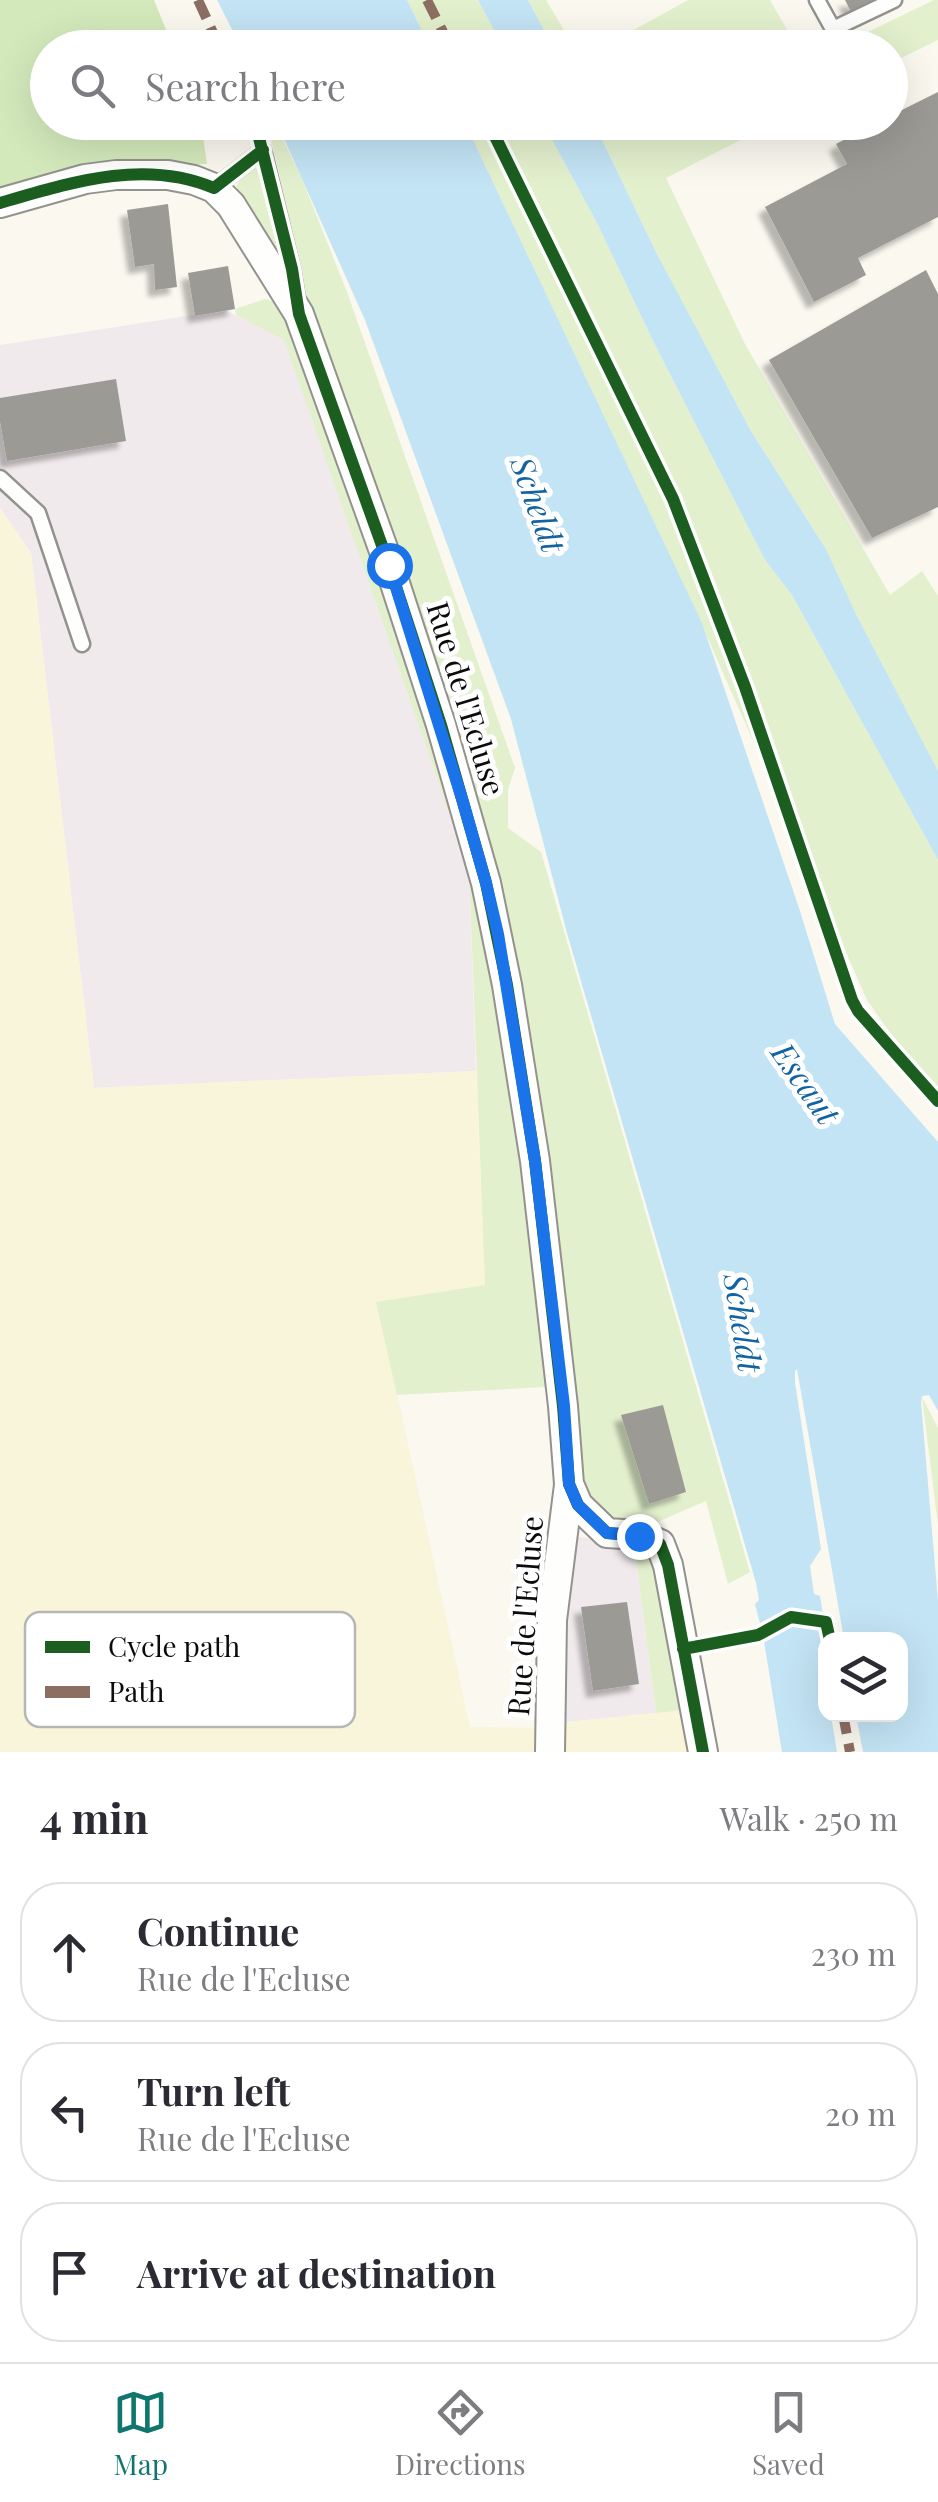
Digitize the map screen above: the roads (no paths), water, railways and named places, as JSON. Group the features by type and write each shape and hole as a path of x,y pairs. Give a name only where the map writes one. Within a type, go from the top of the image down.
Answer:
{"street":[{"path":"0,202 84,179 116,175 168,175 214,188"},
{"name":"Rue de l'Ecluse","path":"214,188 231,204 299,314 389,565 486,883 535,1161 564,1406 569,1484 552,1620 550,1752"},
{"name":"Rue de l'Ecluse","path":"569,1484 578,1505 607,1533 639,1536 660,1544 668,1565 703,1752"}],"lane":[{"path":"817,0 834,29 894,0"},
{"path":"214,188 263,150 299,314"},
{"path":"0,478 38,513 82,644"}],"water":[{"path":"217,0 407,0 422,30 232,30"},
{"path":"478,0 528,0 544,30 494,30"},
{"path":"285,140 473,140 702,623 835,1024 938,1142 938,1411 929,1395 922,1396 921,1402 938,1601 938,1752 863,1752 857,1722 908,1722 908,1632 843,1632 797,1369 795,1383 821,1549 810,1566 825,1627 819,1627 818,1632 818,1722 832,1722 837,1752 782,1752 755,1604 759,1600 756,1583 567,933 511,719 365,320"},
{"path":"552,140 602,140 655,250 751,431 826,549 938,771 938,860 792,595 765,560"}],"water label":[{"name":"Scheldt","path":"537,505"},
{"name":"Escaut","path":"805,1084"},
{"name":"Scheldt","path":"742,1323"}]}
